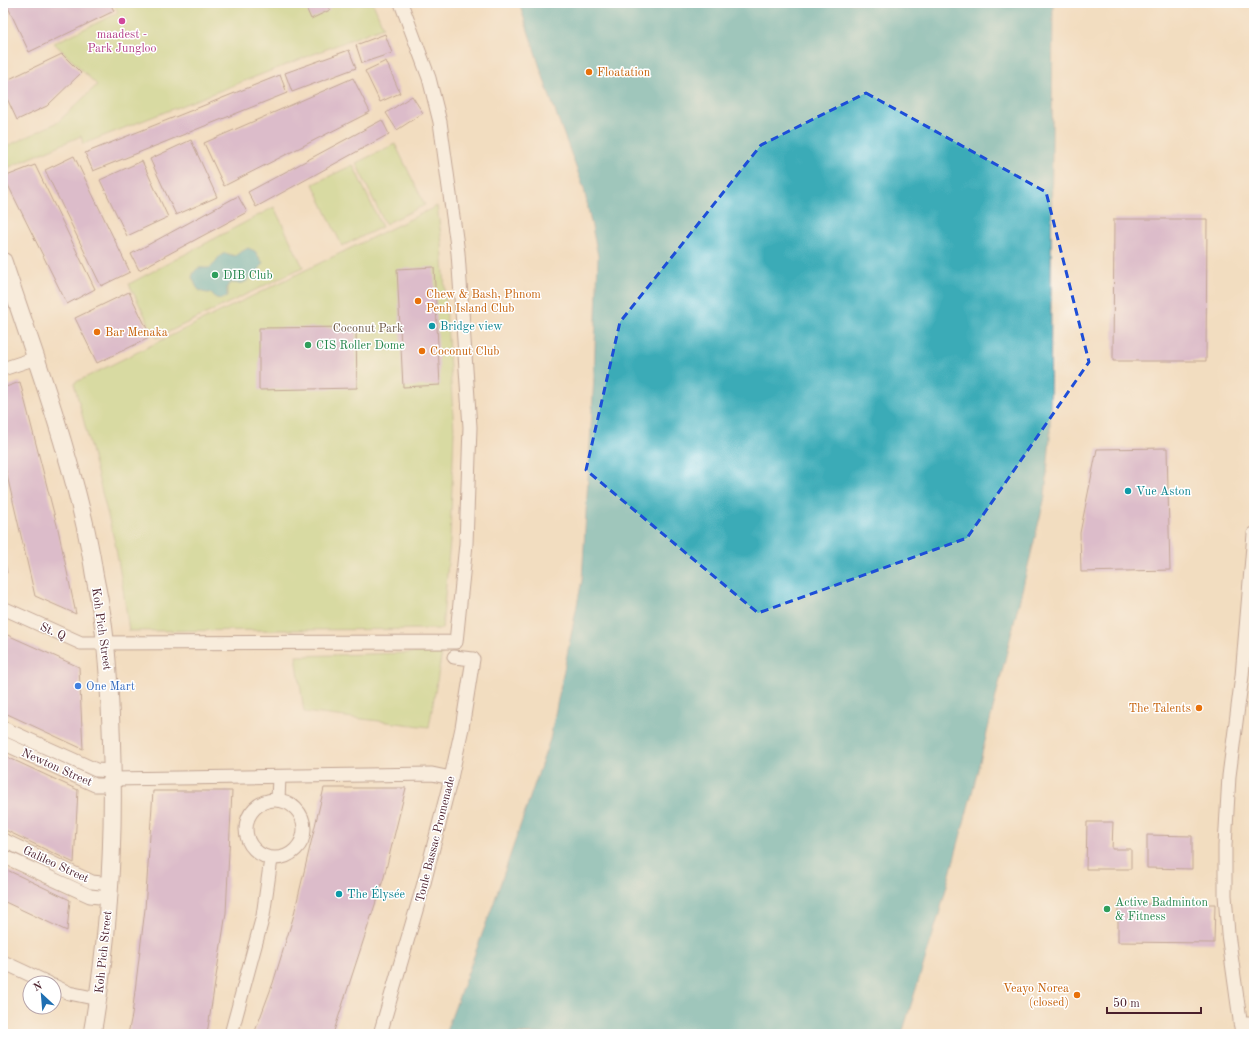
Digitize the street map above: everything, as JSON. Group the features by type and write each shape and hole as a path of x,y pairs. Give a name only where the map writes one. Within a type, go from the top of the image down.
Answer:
{"main road":[{"name":"Koh Pich Street","path":"3,261 55,415 72,476 87,532 103,622 111,724 112,778 109,891 98,999 92,1034"}],"street":[{"name":"St. Q","path":"3,608 81,643 456,642 466,544 470,427 458,253 440,122 429,78 401,3"},
{"path":"3,369 36,358"},
{"path":"1254,534 1248,676 1229,776 1225,854 1225,896 1228,934 1241,1029 1254,1023"},
{"name":"Tonle Bassac Promenade","path":"380,1034 424,884 462,728 473,659 454,657"},
{"path":"3,728 112,778 432,774 451,778"},
{"name":"Newton Street","path":"3,743 95,785 112,778"},
{"path":"278,800 279,776"},
{"path":"278,800 290,804 296,809 304,825 304,834 297,849 282,858 271,859 259,854 253,849 248,842 245,827 251,812 257,806 266,802 278,800"},
{"name":"Galileo Street","path":"3,840 109,891"},
{"name":"Galileo Street","path":"3,856 90,896 109,891"},
{"path":"231,1034 262,916 271,859"},
{"path":"3,962 31,975"},
{"path":"62,990 69,993 98,999"}],"highlighted area":[{"path":"866,93 1046,192 1089,362 967,538 758,613 586,470 620,322 761,145"}],"green space":[{"path":"114,3 373,3 383,27 83,144 81,136 5,169 3,166 3,148 58,122 97,85 54,43 118,13"},
{"path":"395,144 425,205 385,224 356,163"},
{"path":"353,165 382,227 342,246 313,184"},
{"name":"Coconut Park","path":"437,206 442,243 454,431 450,541 442,629 129,631 115,543 74,383"},
{"name":"DIB Club","path":"274,207 303,267 156,338 129,284"},
{"path":"442,652 429,727 304,712 296,656"}],"water":[{"path":"519,3 1053,3 1050,438 1045,497 975,782 939,915 902,1034 445,1034 494,902 550,739 582,580 594,376 598,256 584,189 547,89"},
{"path":"248,248 255,251 263,263 258,272 254,273 244,282 231,283 227,287 227,297 221,299 198,289 192,277 196,269 210,268 220,256 225,253 235,256"}],"building":[{"path":"6,3 110,3 114,11 29,52"},
{"path":"304,3 326,3 330,10 311,19"},
{"path":"385,34 392,53 362,63 356,45"},
{"path":"349,50 356,68 292,92 285,73"},
{"path":"62,54 81,73 47,106 17,120 3,90 3,82"},
{"path":"386,61 400,93 380,102 365,71"},
{"path":"280,75 287,93 93,171 85,153"},
{"path":"353,78 370,112 224,186 204,143"},
{"path":"412,96 423,113 397,130 386,113"},
{"path":"382,120 389,134 256,207 248,192"},
{"path":"191,140 217,197 176,215 150,159"},
{"path":"74,156 130,272 101,286 45,170"},
{"path":"142,161 168,217 127,236 100,180"},
{"path":"35,165 95,289 67,304 4,177"},
{"path":"238,196 247,212 139,270 131,254"},
{"path":"1114,219 1207,219 1206,361 1113,361"},
{"path":"434,267 440,385 403,387 397,269"},
{"path":"129,292 151,337 97,363 75,318"},
{"name":"CIS Roller Dome","path":"356,327 357,388 259,390 259,328"},
{"path":"20,382 58,529 76,614 35,596 3,458 3,388"},
{"name":"Vue Aston","path":"1167,448 1170,570 1081,572 1080,533 1097,449"},
{"path":"4,557 7,573 3,571"},
{"path":"3,633 79,667 83,749 3,712"},
{"path":"3,755 78,790 74,863 3,829"},
{"name":"The Élysée","path":"324,788 406,788 384,877 333,1034 254,1034 273,983 293,918"},
{"path":"153,791 232,791 226,913 207,1034 128,1034 132,1015 145,909"},
{"path":"1087,822 1113,822 1112,849 1131,849 1131,869 1086,869"},
{"path":"1147,835 1192,836 1192,869 1147,868"},
{"path":"3,868 70,900 67,931 3,901"},
{"path":"1118,904 1215,904 1214,943 1118,942"}],"place":[{"name":"maadest - Park Jungloo","path":"122,21"},
{"name":"Floatation","path":"589,72"},
{"name":"DIB Club","path":"215,275"},
{"name":"Chew & Bash, Phnom Penh Island Club","path":"418,301"},
{"name":"Bridge view","path":"432,326"},
{"name":"Bar Menaka","path":"97,332"},
{"name":"CIS Roller Dome","path":"308,345"},
{"name":"Coconut Club","path":"422,351"},
{"name":"Vue Aston","path":"1128,491"},
{"name":"One Mart","path":"78,686"},
{"name":"The Talents","path":"1199,708"},
{"name":"The Élysée","path":"339,894"},
{"name":"Active Badminton & Fitness","path":"1107,909"},
{"name":"Veayo Norea (closed)","path":"1077,995"}]}
